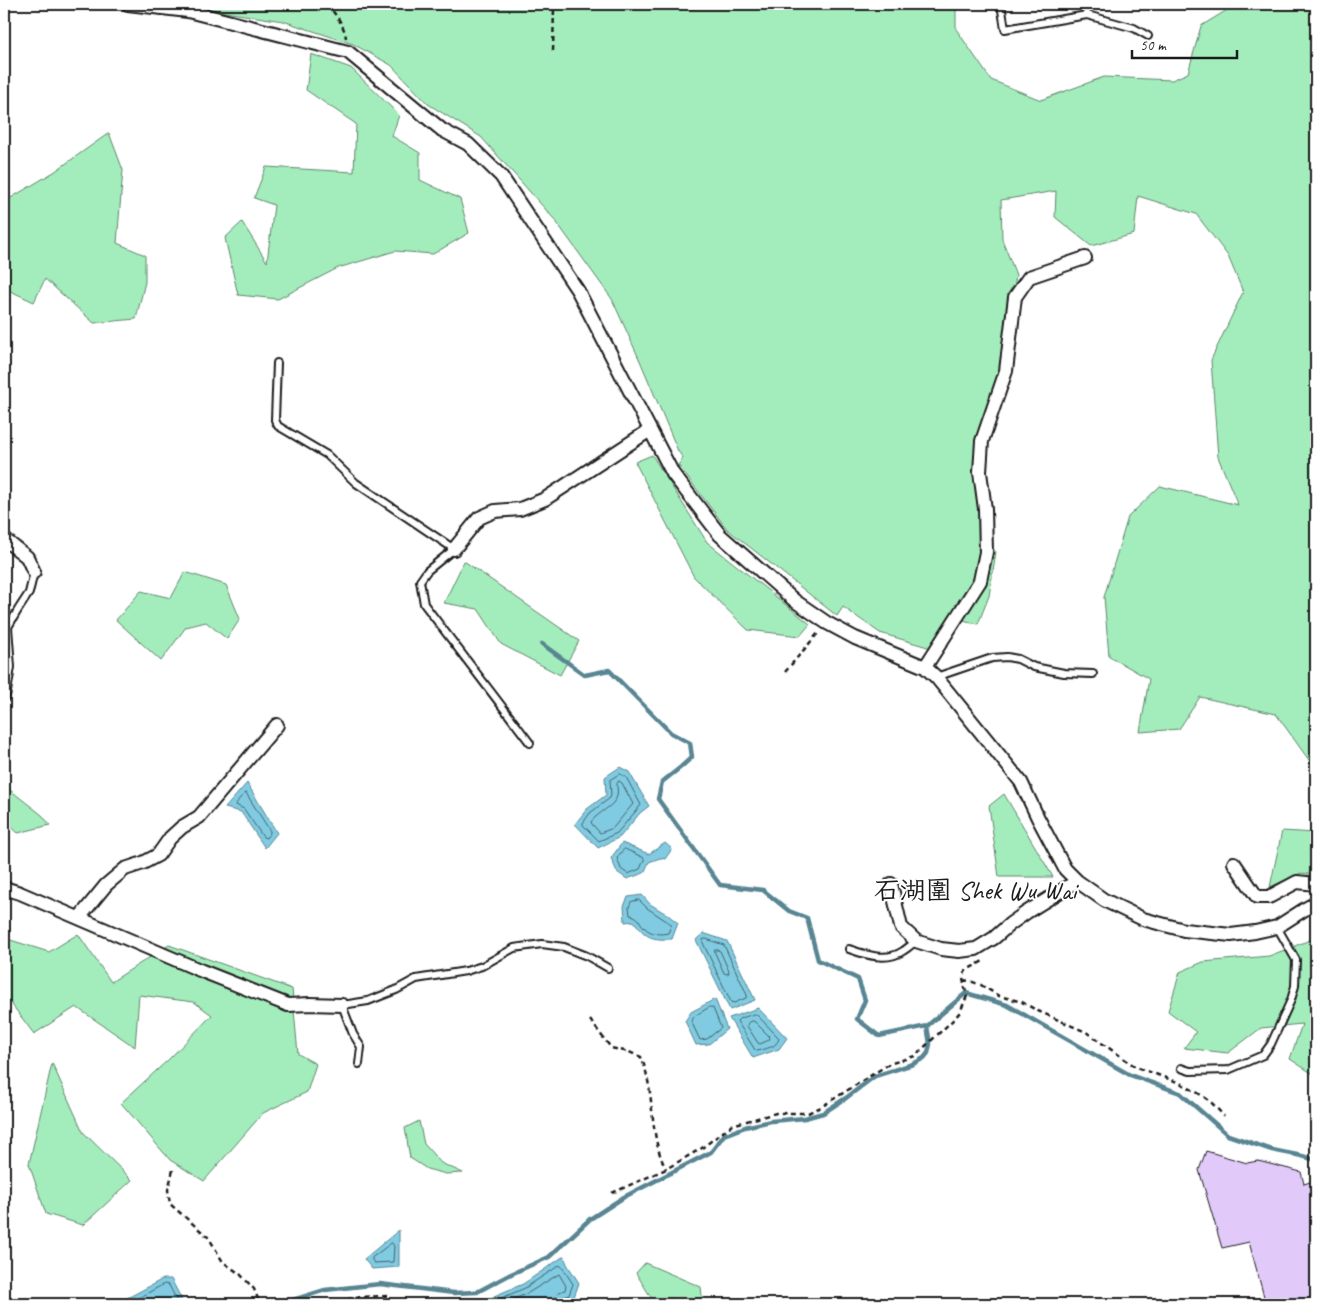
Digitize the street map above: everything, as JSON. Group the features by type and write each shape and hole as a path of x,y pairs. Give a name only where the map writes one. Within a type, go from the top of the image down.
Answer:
{"street":[{"path":"128,4 188,11 348,52 442,130 468,144 501,176 578,291 673,474 720,534 795,602 827,623 855,638 925,667 936,677 1021,782 1065,869 1078,881 1104,900 1143,919 1184,930 1231,935 1277,927 1316,903"},
{"path":"925,667 980,581 986,552 985,510 980,472 982,440 1006,371 1015,297 1029,277 1085,258"},
{"path":"454,549 479,518 494,511 520,509 545,499 650,430"},
{"path":"4,539 27,557 34,572"},
{"path":"79,918 106,885 125,869 143,863 158,854 170,838 182,827 199,817 276,725"},
{"path":"1234,863 1257,897 1269,897 1297,882 1316,884"},
{"path":"891,884 901,927 916,941 941,949 959,951 976,949 994,938 1027,912 1078,881"},
{"path":"4,888 288,1005 342,1005"}],"lane":[{"path":"1001,4 1005,29 1087,16 1134,28 1148,36"},
{"path":"1086,4 1087,16"},
{"path":"277,363 275,420 278,426 327,455 356,483 454,549 427,571 420,581 424,604 530,743"},
{"path":"4,700 11,667 8,627 29,593 34,572"},
{"path":"936,677 992,658 1007,657 1034,667 1064,673 1093,674"},
{"path":"1181,1068 1190,1071 1228,1070 1263,1054 1271,1044 1295,986 1296,960 1277,927"},
{"path":"849,949 876,957 891,956 902,952 916,941"},
{"path":"359,1064 361,1047 353,1034 342,1005 368,1001 396,990 416,979 466,971 482,966 514,948 533,945 564,946 608,968"}],"path":[{"path":"327,4 338,18 345,33 348,52"},
{"path":"553,51 554,6 556,4"},
{"path":"785,672 827,623"},
{"path":"612,1193 666,1169 702,1148 732,1125 776,1113 808,1113 821,1107 889,1064 914,1056 960,1012 967,996 963,980 970,981 1000,996 1022,1002 1086,1032 1136,1067 1180,1083 1198,1093 1210,1101 1224,1116"},
{"path":"590,1020 611,1048 641,1057 648,1077 656,1136 662,1161 666,1169"},
{"path":"173,1170 168,1190 170,1204 210,1238 223,1262 240,1274 254,1289 260,1304"},
{"path":"329,1304 358,1297 387,1296"}],"green space":[{"path":"173,4 956,4 956,29 991,80 1041,100 1104,77 1172,80 1188,73 1201,26 1237,4 1316,4 1316,770 1276,714 1200,697 1179,729 1140,732 1149,679 1109,656 1104,597 1128,517 1160,486 1238,505 1218,457 1211,360 1243,292 1228,256 1196,214 1138,196 1134,234 1091,246 1055,217 1056,191 1001,200 1002,239 1016,275 1010,313 1006,360 975,458 981,535 996,552 989,596 978,624 952,617 931,648 880,633 843,607 837,616 727,529 678,465 683,458 678,451 612,299 555,220 481,137 428,104 391,65 353,44 283,21"},
{"path":"311,54 351,68 399,115 392,136 420,153 420,180 460,199 469,233 433,254 395,251 338,268 278,299 238,295 225,238 242,222 267,262 274,205 254,198 266,167 354,172 356,124 306,90"},
{"path":"109,133 123,170 117,243 145,255 145,282 136,319 94,323 45,279 34,302 4,288 4,206 9,199 54,172"},
{"path":"652,455 707,542 810,624 800,636 748,630 694,577 635,462"},
{"path":"464,561 579,641 560,675 501,644 478,609 444,603"},
{"path":"185,572 226,585 240,619 227,639 206,622 186,627 161,661 116,620 141,591 171,598"},
{"path":"10,790 42,815 50,825 18,833 4,820 4,791"},
{"path":"1004,794 1053,877 999,877 989,806"},
{"path":"1282,831 1316,833 1316,875 1301,873 1270,887"},
{"path":"78,934 111,982 169,945 292,989 298,1054 316,1064 307,1092 263,1113 204,1181 170,1160 121,1103 168,1060 212,1015 194,1002 139,995 135,1047 76,1007 34,1034 4,994 4,938 49,952"},
{"path":"1310,940 1316,940 1316,1076 1290,1059 1302,1024 1261,1028 1228,1053 1184,1048 1196,1032 1168,1011 1180,972 1203,962 1269,956"},
{"path":"52,1063 83,1132 132,1180 83,1225 46,1214 29,1164"},
{"path":"419,1121 424,1144 441,1163 463,1173 446,1174 427,1169 410,1158 405,1128"},
{"path":"645,1263 701,1287 703,1304 674,1304 672,1298 660,1304 655,1304 636,1273"}],"water":[{"path":"620,767 629,772 649,806 640,813 620,837 598,848 575,824 587,809 606,795 605,777"},
{"path":"247,783 277,833 265,848 241,812 225,808"},
{"path":"622,843 649,854 665,843 672,849 665,859 660,858 649,862 644,873 627,879 617,872 611,858"},
{"path":"642,895 650,904 678,923 672,939 650,937 634,921 625,922 624,906 628,897"},
{"path":"703,933 727,941 755,1000 730,1010 696,940"},
{"path":"715,999 727,1029 709,1044 696,1045 685,1021 691,1012"},
{"path":"758,1008 787,1038 779,1049 753,1058 729,1018"},
{"path":"399,1230 399,1267 372,1269 364,1259"},
{"path":"564,1256 579,1283 573,1300 561,1304 486,1304 494,1296 523,1284"},
{"path":"163,1279 171,1279 181,1298 181,1304 116,1304"}],"building":[{"path":"1206,1151 1247,1163 1258,1161 1301,1172 1304,1184 1316,1180 1316,1304 1266,1304 1249,1242 1222,1248 1199,1170"}],"waterway":[{"path":"542,644 585,675 609,670 671,733 690,743 692,757 662,782 658,799 720,885 763,890 789,911 807,918 818,960 858,979 865,1000 857,1019 879,1036 927,1026 966,993 1007,1005 1130,1075 1180,1093 1228,1135 1272,1150 1316,1160"},
{"path":"280,1304 325,1290 380,1284 454,1293 477,1292 549,1257 590,1219 624,1197 711,1152 724,1135 745,1127 771,1121 805,1118 823,1113 875,1076 913,1064 924,1058 928,1053 930,1044 927,1026"}],"district":[{"name":"石湖圍 Shek Wu Wai","path":"975,890"}]}
